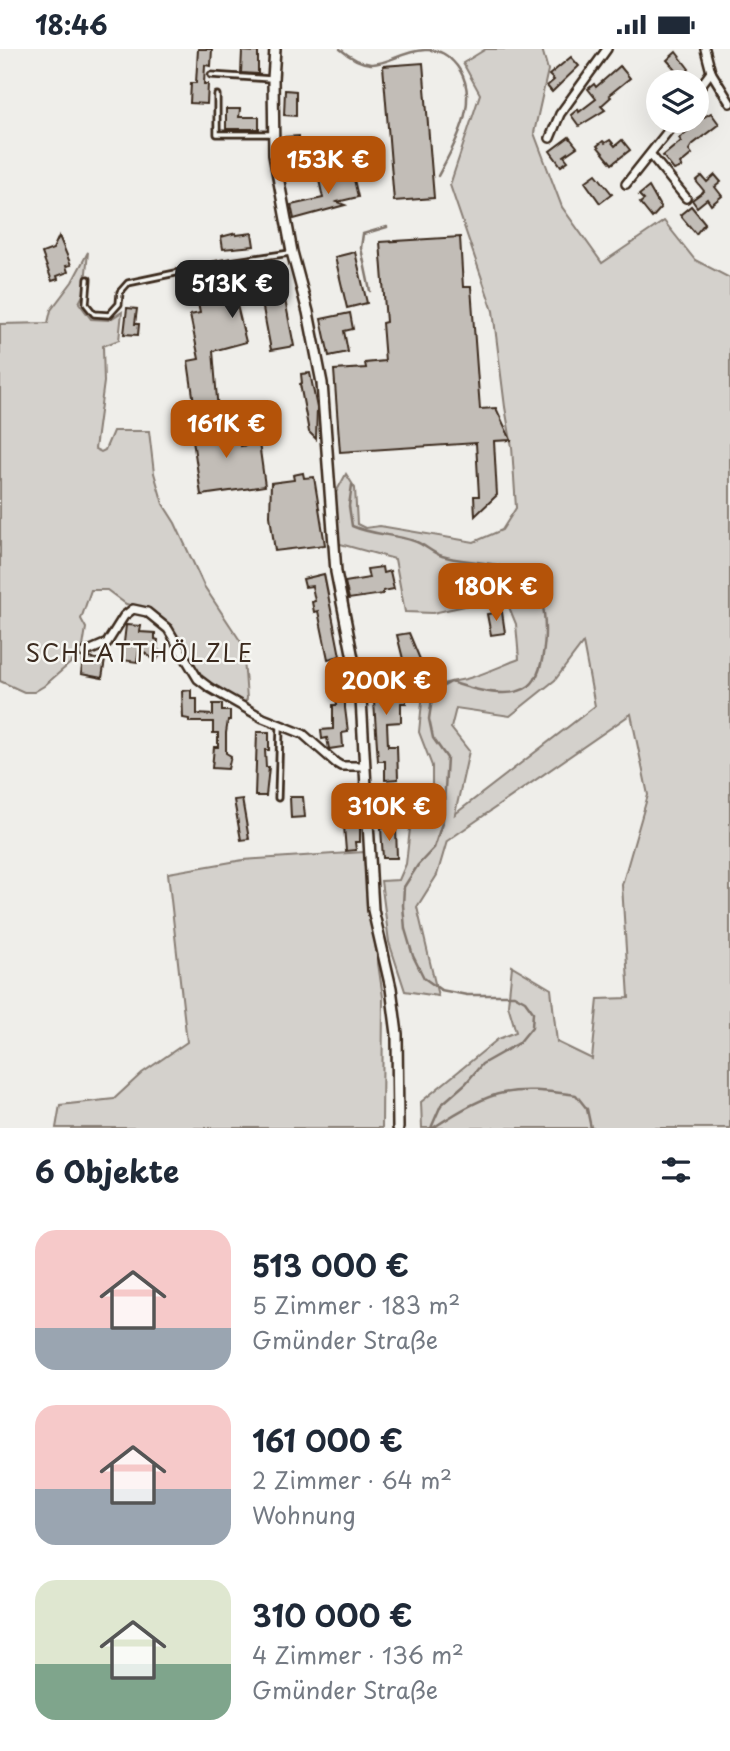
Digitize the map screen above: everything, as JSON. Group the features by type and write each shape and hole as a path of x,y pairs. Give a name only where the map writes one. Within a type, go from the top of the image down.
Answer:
{"street":[{"path":"275,49 272,134 278,183 322,383 336,572 361,699 373,910 391,988 397,1034 398,1128"},
{"path":"550,138 560,114 607,49"},
{"path":"705,49 711,72 730,103"},
{"path":"626,184 667,133"},
{"path":"651,155 686,198"},
{"path":"84,653 107,643 124,616 133,609 147,612 169,629 198,679 209,688 312,740 341,766 365,766"}],"lane":[{"path":"211,75 273,79"},
{"path":"217,95 217,134 272,134"},
{"path":"88,279 86,303 94,314 109,315 119,304 120,292 128,283 292,252"},
{"path":"278,798 280,724"}],"shaded area":[{"path":"486,49 542,49 548,70 534,133 562,207 602,263 664,221 695,260 730,278 730,1128 422,1128 421,1102 498,1039 516,1032 508,1005 512,966 551,989 557,1042 592,1059 598,999 629,998 622,885 648,795 631,714 447,841 437,875 417,907 438,996 405,991 389,942 381,881 399,880 406,864 410,829 432,801 432,766 419,732 423,692 479,675 519,659 516,624 507,602 474,604 433,613 405,612 395,559 333,542 334,496 346,474 355,488 357,524 365,528 380,526 474,542 502,530 516,508 512,447 493,311 450,185 480,94 463,63","holes":["583,643 595,706 455,814 469,751 451,728 456,708 510,716 555,680"]},
{"path":"88,252 84,293 79,303 91,319 109,320 122,312 119,340 103,346 104,382 95,449 101,452 105,450 113,431 149,431 154,473 163,504 175,523 204,586 243,645 247,699 244,703 201,680 173,630 155,615 126,604 107,590 91,590 81,619 86,628 82,653 44,686 34,692 24,692 0,681 0,324 48,323 51,310 72,282"},
{"path":"364,852 383,997 382,1128 56,1128 60,1105 114,1099 142,1073 187,1042 168,873 243,860"}],"building":[{"path":"198,49 212,49 211,66 205,65 207,104 190,103 191,83 196,83"},
{"path":"242,51 258,52 258,74 241,73"},
{"path":"676,52 689,69 676,70 667,60"},
{"path":"571,57 579,66 552,92 547,86 554,80 549,75"},
{"path":"423,63 434,198 394,201 383,66"},
{"path":"620,66 630,78 609,95 611,97 601,106 605,110 579,126 571,115 596,99 588,89 594,84 596,87"},
{"path":"285,90 296,91 296,116 284,115"},
{"path":"226,109 240,109 239,117 259,117 259,129 226,129"},
{"path":"711,113 719,124 709,132"},
{"path":"685,133 707,133 692,145 689,150 692,154 680,164 682,167 674,170 663,156 681,141 679,138"},
{"path":"299,136 299,167 291,167 290,155 285,155 285,137"},
{"path":"569,137 577,147 564,156 568,161 561,166 550,151"},
{"path":"610,140 615,146 622,140 630,150 612,164 597,146"},
{"path":"596,174 612,194 600,203 585,182"},
{"path":"353,175 358,197 337,202 345,205 294,219 291,205 323,198 319,180"},
{"path":"715,175 721,182 715,187 722,196 711,205 707,199 697,207 692,200 704,191 696,181 702,176 707,182"},
{"path":"649,187 661,208 652,218 640,203 644,200 639,195"},
{"path":"691,206 705,223 696,234 680,215"},
{"path":"252,233 254,246 223,249 221,237"},
{"path":"59,236 71,265 66,266 68,272 52,281 42,253 53,249"},
{"path":"460,237 463,287 471,287 480,409 496,408 511,440 494,441 497,495 475,516 474,496 479,496 476,443 340,452 334,370 366,368 365,363 385,361 382,323 386,322 380,242"},
{"path":"355,252 367,303 347,308 335,257"},
{"path":"278,264 294,346 271,350 259,287 245,290 246,304 237,305 246,342 213,351 218,411 194,403 188,361 199,359 190,315 200,313 192,274 249,265 248,269"},
{"path":"127,308 137,309 135,324 139,324 138,335 124,334"},
{"path":"350,313 353,329 344,331 348,352 329,356 321,319"},
{"path":"310,373 317,408 316,439 309,432 300,384 301,374"},
{"path":"220,422 221,432 239,430 241,446 259,443 265,486 201,495 191,426"},
{"path":"303,473 304,478 314,477 325,545 275,551 270,516 271,483 294,480 293,475"},
{"path":"382,567 383,573 390,571 394,589 383,591 383,594 349,599 345,582 369,578 367,569"},
{"path":"324,574 340,656 328,659 318,611 314,612 312,586 305,587 303,579"},
{"path":"502,612 505,633 491,635 487,614"},
{"path":"126,625 141,626 140,632 155,633 155,639 158,640 157,649 162,652 156,661 139,649 137,662 122,660"},
{"path":"409,633 422,664 405,667 397,635"},
{"path":"83,659 105,660 102,678 81,674"},
{"path":"379,663 382,680 396,679 397,694 406,694 406,703 401,703 401,722 387,723 388,746 397,746 398,779 385,780 385,761 378,761 374,701 378,701 376,684 368,685 364,665"},
{"path":"345,675 348,732 342,733 343,747 329,749 327,738 322,739 321,730 333,729 333,705 337,705 333,676"},
{"path":"191,690 191,699 197,699 197,714 213,715 213,704 222,704 222,711 230,711 226,733 226,753 231,756 228,769 212,768 214,747 218,747 218,733 213,733 213,722 189,722 189,719 183,718 182,691"},
{"path":"257,732 269,732 269,750 265,750 266,767 269,767 266,796 255,796"},
{"path":"290,797 303,797 305,817 291,818"},
{"path":"242,799 249,839 241,840 234,800"},
{"path":"344,826 360,826 360,842 355,842 356,850 346,851"},
{"path":"381,828 396,828 397,858 383,858"}],"waterway":[{"path":"340,49 364,63 374,64 413,52 435,51 447,56 457,66 464,79 466,107 458,136 438,176"},
{"path":"370,291 361,248 363,234 387,227"},
{"path":"352,485 349,506 352,526 414,541 442,556 508,569 537,591 544,615 543,656 540,669 529,686 511,693 501,693 451,682 433,692 429,719 433,738 447,758 443,820 434,848 418,865 404,887 405,929 413,956 424,978 441,990 467,995 514,995 525,1001 533,1012 532,1027 519,1043 482,1064 466,1083 441,1105 431,1128"},
{"path":"433,1128 486,1098 503,1093 531,1091 576,1095 587,1109 591,1128"}],"district":[{"name":"SCHLATTHÖLZLE","path":"140,654"}]}
